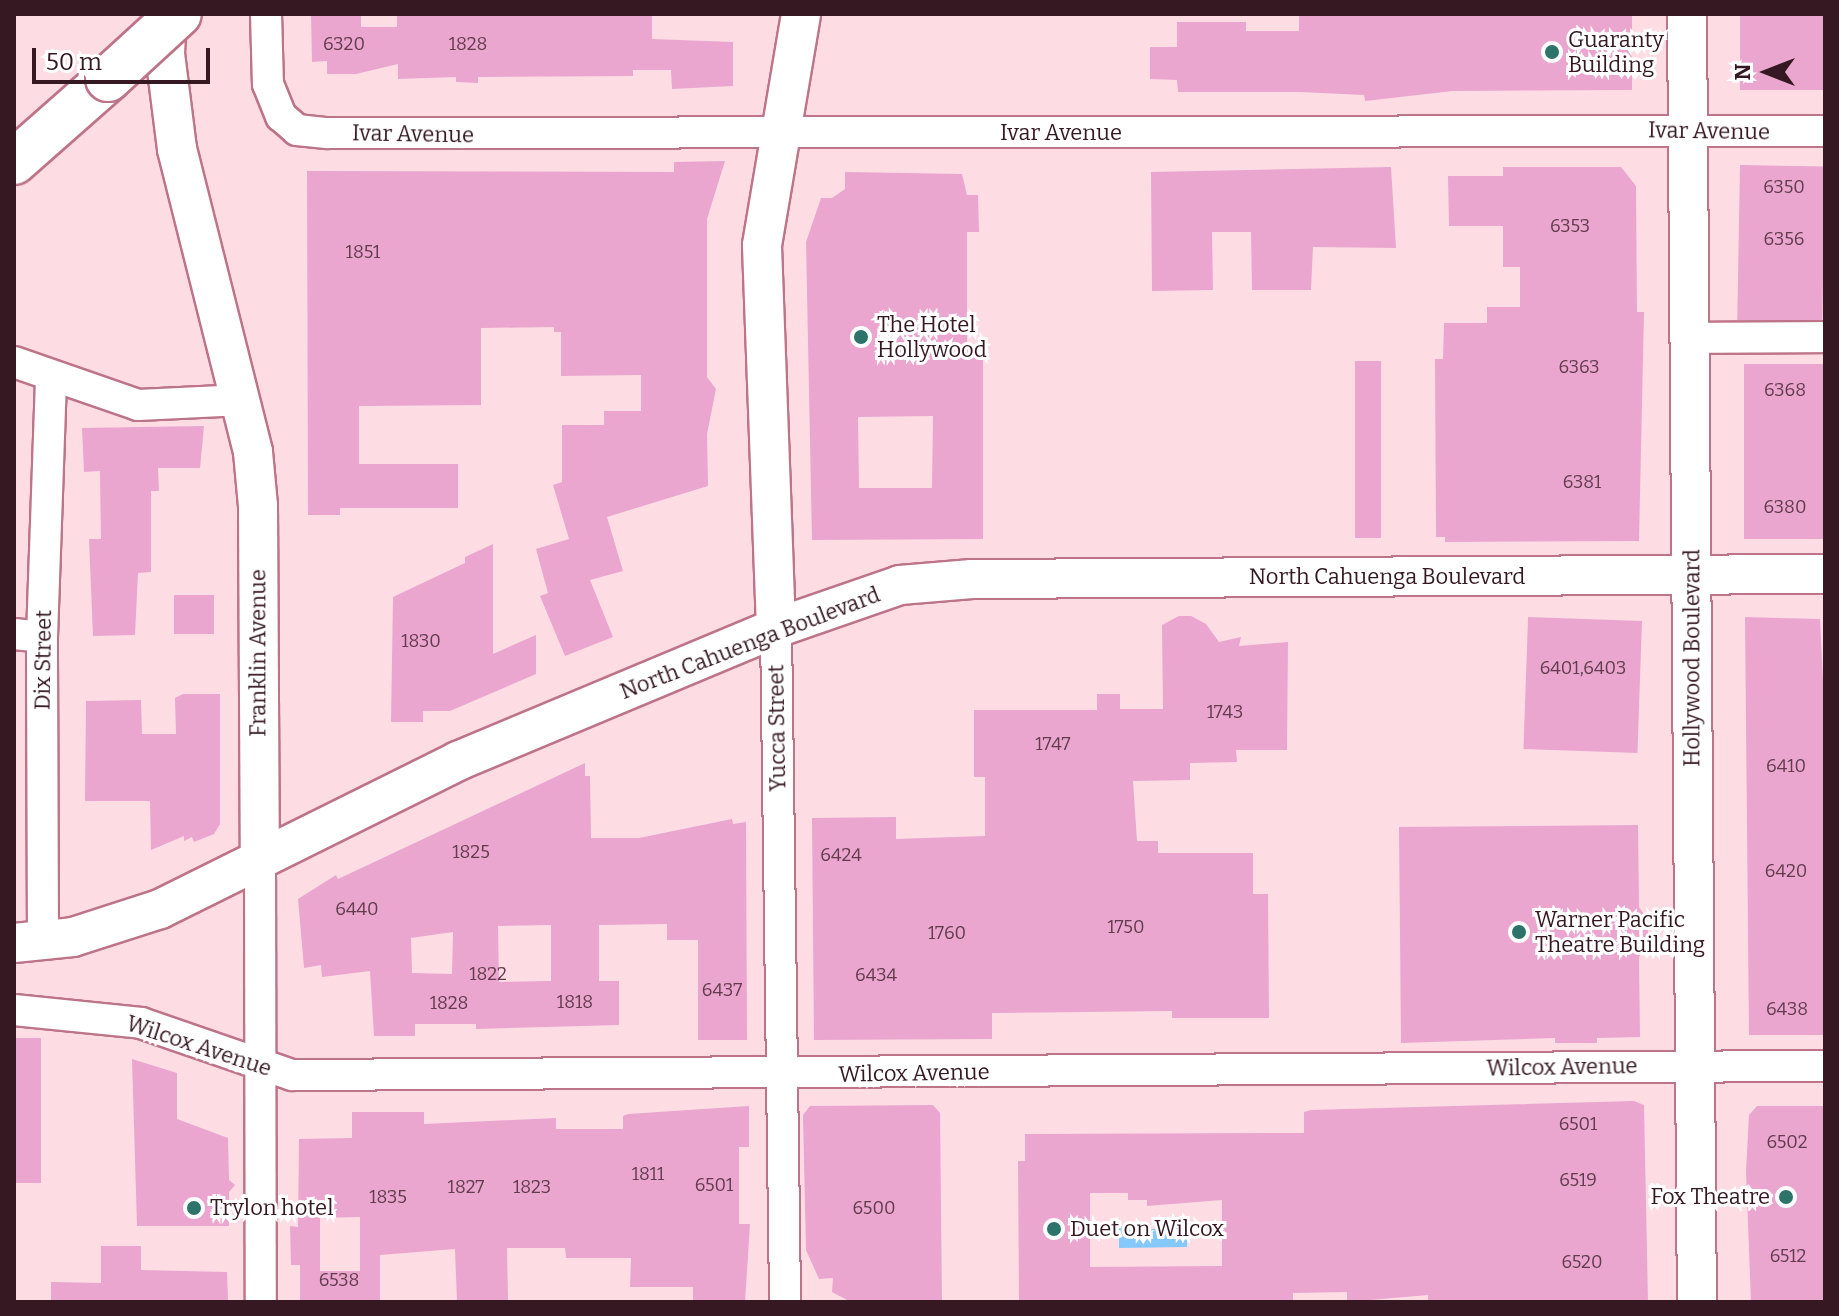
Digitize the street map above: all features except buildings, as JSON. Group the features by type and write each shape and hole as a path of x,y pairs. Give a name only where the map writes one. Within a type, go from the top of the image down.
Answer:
{"highway":[{"path":"14,162 179,14"}],"main road":[{"name":"Franklin Avenue","path":"167,14 165,54 177,149 243,400 258,506 260,859"},
{"name":"Yucca Street","path":"776,628 761,267 801,14"},
{"name":"Hollywood Boulevard","path":"1687,14 1697,1302"},
{"name":"North Cahuenga Boulevard","path":"28,942 130,920 458,761 776,628 900,585 972,579 1825,574"}],"street":[{"name":"Ivar Avenue","path":"266,14 268,84 281,116 297,130 492,135 1825,131"},
{"path":"1689,338 1825,337"},
{"path":"14,362 51,379 138,405 243,400"},
{"name":"Dix Street","path":"28,942 28,635 51,379"},
{"name":"Yucca Street","path":"776,628 785,1302"},
{"name":"Franklin Avenue","path":"260,859 261,1302"},
{"name":"Wilcox Avenue","path":"14,1010 141,1023 260,1067 292,1075 782,1075 1825,1066"}],"water":[{"path":"1187,1225 1187,1247 1119,1248 1119,1226 1135,1226 1136,1231"}],"place":[{"name":"Guaranty Building","path":"1552,52"},
{"name":"The Hotel Hollywood","path":"861,337"},
{"name":"Warner Pacific Theatre Building","path":"1519,932"},
{"name":"Fox Theatre","path":"1786,1197"},
{"name":"Trylon hotel","path":"194,1208"},
{"name":"Duet on Wilcox","path":"1054,1229"}]}
